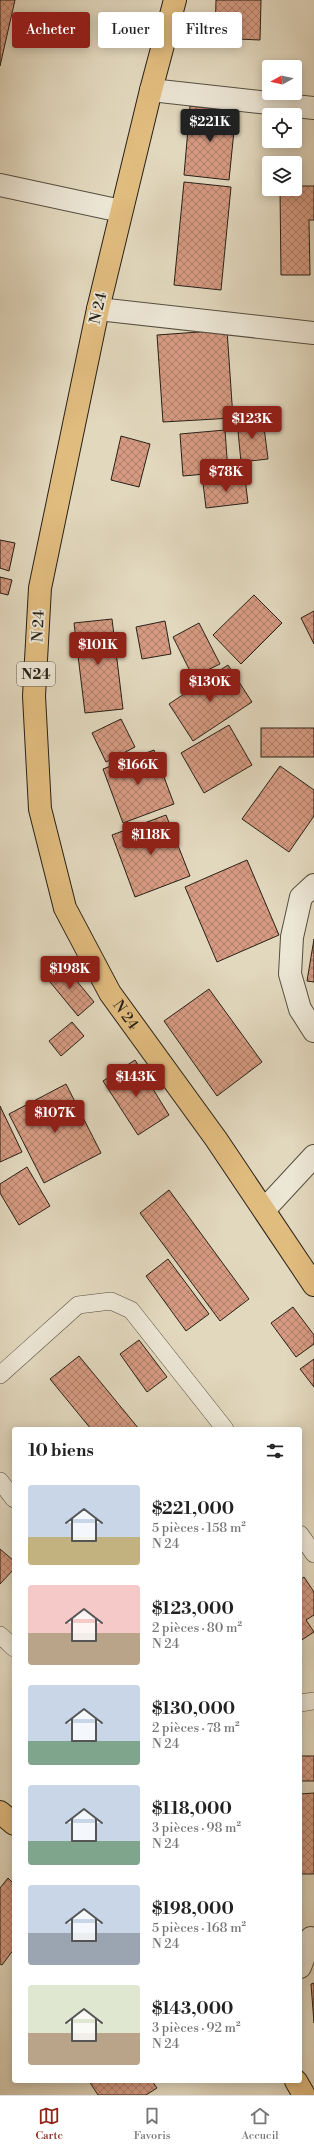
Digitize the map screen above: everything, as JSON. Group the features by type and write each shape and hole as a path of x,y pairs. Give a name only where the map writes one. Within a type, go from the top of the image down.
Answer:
{"main road":[{"name":"N 24","path":"175,0 151,90 98,309 40,588 34,696 40,810 65,908 110,993 216,1139 314,1285"},
{"path":"0,1812 12,1822"},
{"path":"297,2083 304,2095"}],"street":[{"path":"151,90 314,108"},
{"path":"0,186 121,211"},
{"path":"98,309 314,333"},
{"path":"314,885 301,897 292,937 290,974 300,1009 314,1031"},
{"path":"264,1210 314,1156"},
{"path":"302,1960 308,1939"}],"lane":[{"path":"0,1375 78,1305 111,1301 131,1310 223,1427"},
{"path":"0,1481 12,1496"},
{"path":"302,1537 314,1554"},
{"path":"0,1635 12,1646"},
{"path":"302,1703 314,1701"}],"building":[{"path":"0,0 15,0 12,12 0,66"},
{"path":"216,0 261,0 260,40 242,39 242,12 216,12"},
{"path":"190,106 236,111 229,180 184,175"},
{"path":"184,182 231,187 221,290 174,285"},
{"path":"302,186 314,186 314,220 309,220 310,275 281,275 280,196 302,196"},
{"path":"227,330 233,418 163,422 157,335"},
{"path":"263,419 268,459 241,462 237,421"},
{"path":"225,430 228,472 183,476 180,434"},
{"path":"121,436 150,444 139,487 111,480"},
{"path":"245,478 248,503 206,508 203,483"},
{"path":"0,540 15,543 9,571 0,568"},
{"path":"0,577 12,580 8,595 0,593"},
{"path":"254,595 282,623 241,664 213,635"},
{"path":"314,611 314,644 301,618"},
{"path":"112,619 123,709 85,713 74,623"},
{"path":"165,621 171,654 142,659 136,627"},
{"path":"199,623 220,664 193,677 173,637"},
{"path":"228,665 252,702 193,741 169,704"},
{"path":"121,719 135,747 106,762 92,733"},
{"path":"229,725 252,765 204,793 181,753"},
{"path":"261,728 314,728 314,757 261,757"},
{"path":"154,750 174,804 123,823 103,769"},
{"path":"280,766 314,790 314,816 289,852 242,819"},
{"path":"166,815 190,876 135,897 112,835"},
{"path":"247,860 279,935 217,962 185,887"},
{"path":"314,939 314,982 307,981"},
{"path":"62,963 94,1002 78,1016 46,977"},
{"path":"209,989 262,1062 217,1096 164,1021"},
{"path":"72,1022 84,1036 61,1056 49,1041"},
{"path":"135,1060 169,1115 138,1135 103,1081"},
{"path":"66,1084 101,1153 44,1183 9,1114"},
{"path":"0,1106 22,1152 0,1162"},
{"path":"27,1167 50,1206 19,1225 0,1193 0,1184"},
{"path":"169,1190 249,1299 220,1321 140,1213"},
{"path":"168,1259 209,1314 186,1331 146,1276"},
{"path":"293,1307 314,1335 314,1344 296,1357 271,1323"},
{"path":"139,1340 167,1377 147,1392 120,1354"},
{"path":"79,1356 137,1427 89,1427 50,1379"},
{"path":"314,1359 314,1387 300,1369"},
{"path":"0,1549 12,1559 12,1571 0,1584"},
{"path":"304,1577 314,1592 314,1615 306,1620 314,1632 302,1640 302,1578"},
{"path":"302,1756 314,1756 314,1781 302,1781"},
{"path":"314,1793 314,1874 302,1874 302,1794"},
{"path":"8,1878 12,1882 12,1952 2,1965 0,1964 0,1888"},
{"path":"314,1983 314,2023 311,1984"},
{"path":"90,2083 153,2083 157,2088 146,2095 98,2095"}]}
